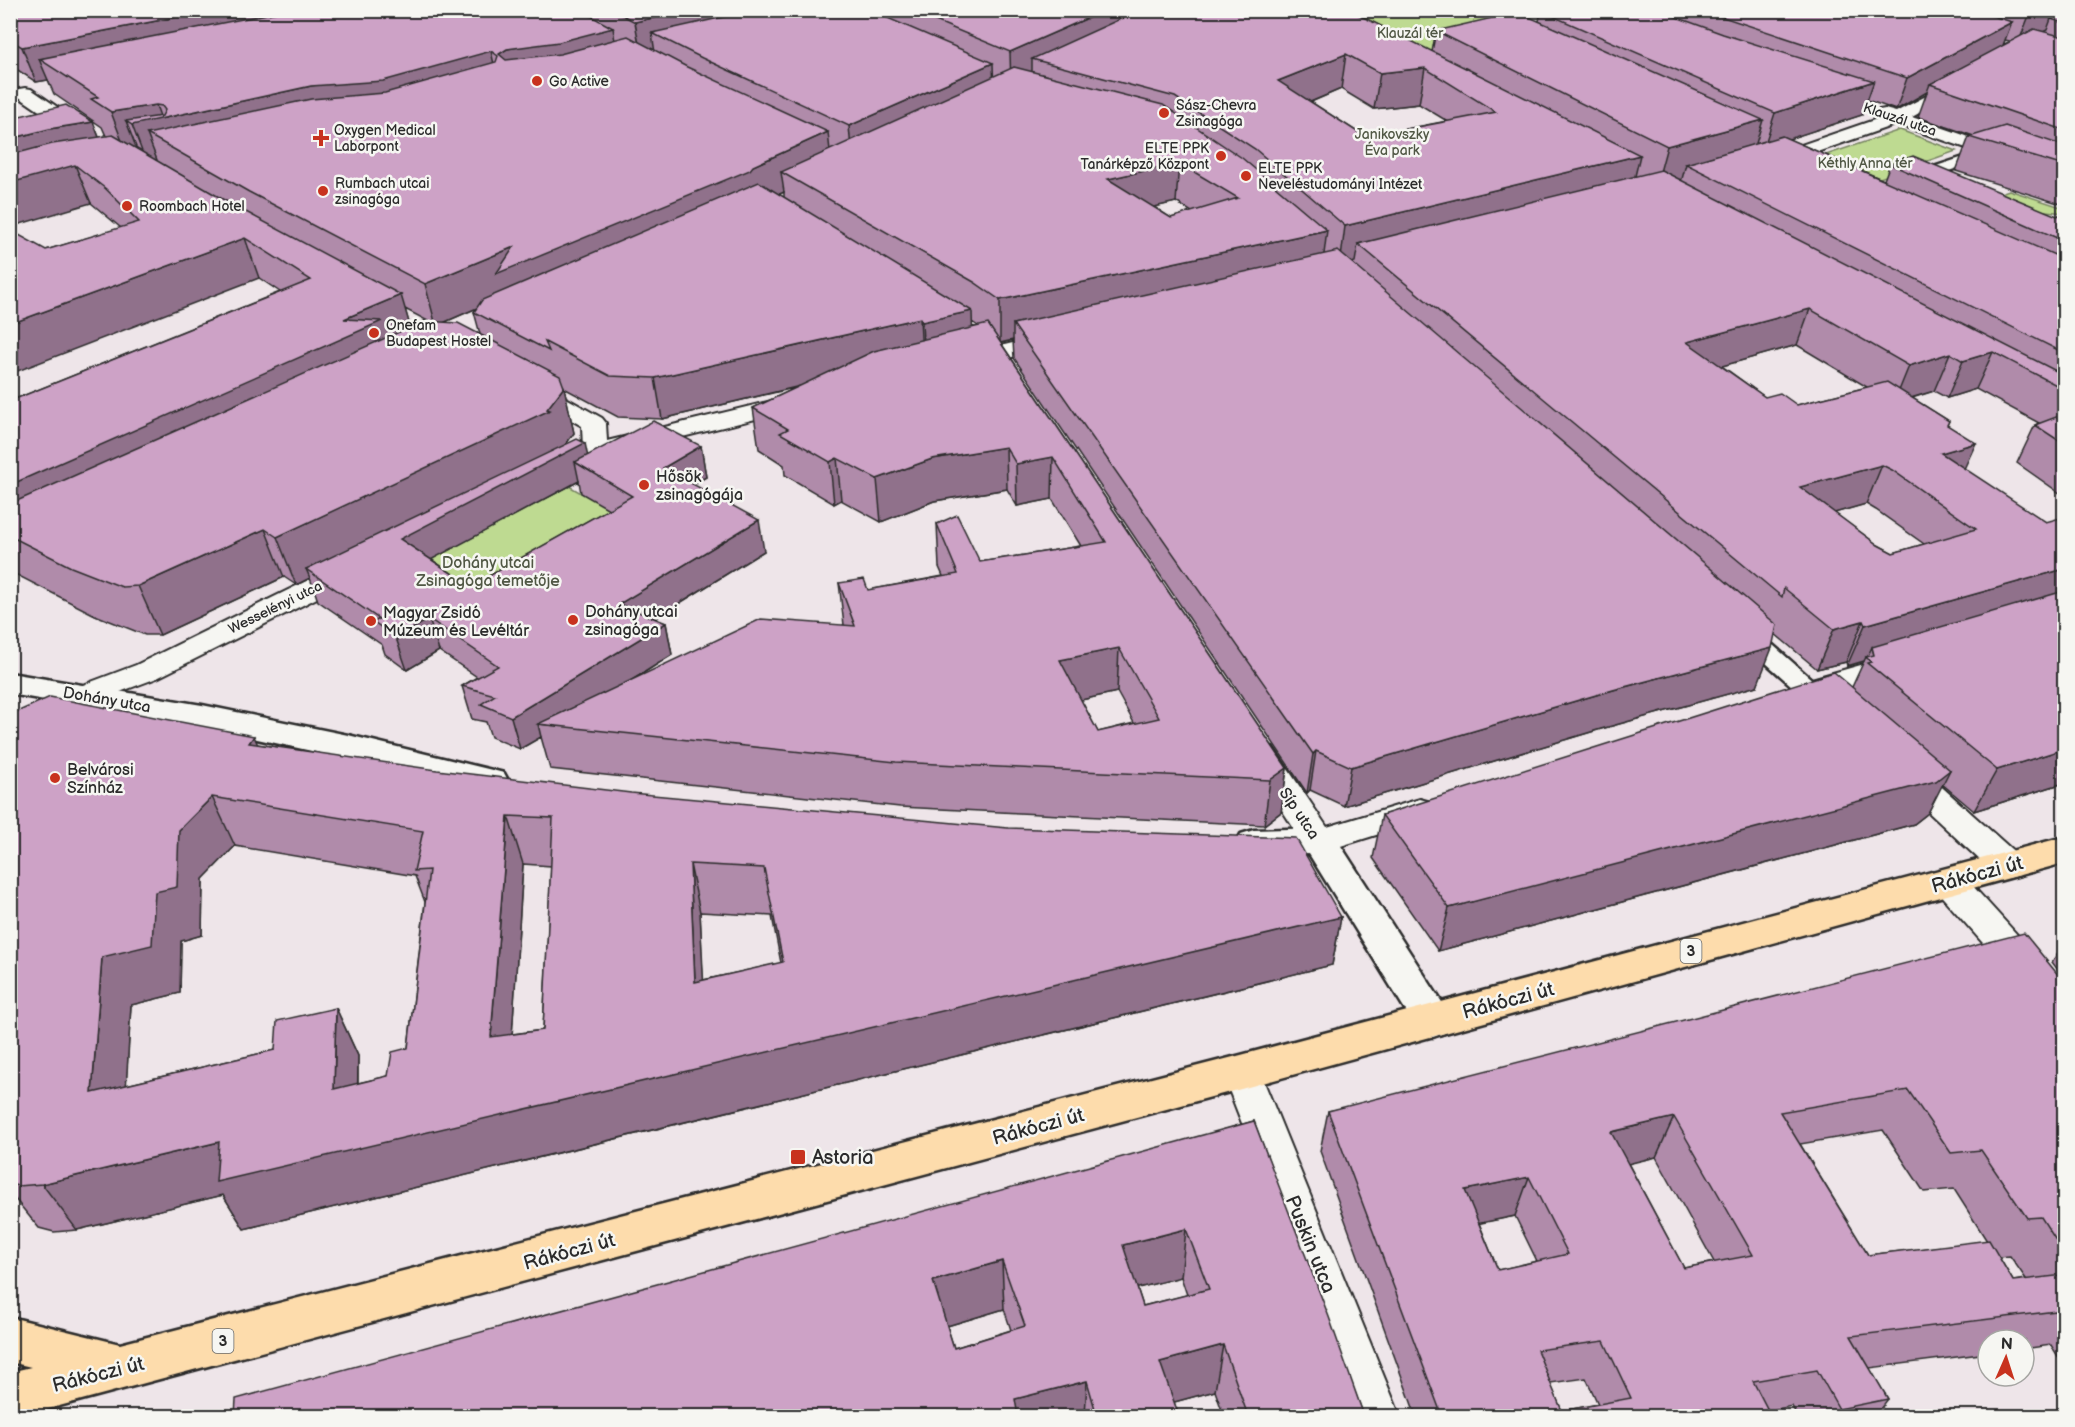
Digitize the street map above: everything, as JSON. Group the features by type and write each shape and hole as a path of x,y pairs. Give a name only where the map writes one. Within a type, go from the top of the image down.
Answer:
{"main road":[{"name":"Rákóczi út","path":"10,1396 1241,1072 2064,850"},
{"path":"10,1339 122,1367"}],"street":[{"path":"1752,160 1773,161 1898,118 1968,79"},
{"path":"18,94 47,88"},
{"path":"18,94 99,143"},
{"name":"Klauzál utca","path":"1867,108 2064,176"},
{"path":"1903,182 1991,152"},
{"path":"1773,161 1792,170"},
{"path":"950,365 1003,363 1077,335"},
{"path":"974,336 1003,363"},
{"path":"515,379 594,423 596,451"},
{"path":"531,483 596,451 812,398"},
{"name":"Wesselényi utca","path":"85,695 119,685 161,666 181,653 369,561"},
{"path":"1735,624 1835,712"},
{"path":"1775,700 1919,657"},
{"name":"Wesselényi utca","path":"147,705 145,688 161,666"},
{"name":"Dohány utca","path":"10,683 202,716 348,747 526,789"},
{"name":"Síp utca","path":"1251,738 1433,1020"},
{"path":"1878,749 2008,866"},
{"path":"1221,844 1319,841 1449,801"},
{"path":"1950,882 2009,949 2064,1018"},
{"name":"Puskin utca","path":"1241,1072 1378,1416"}],"green space":[{"name":"Klauzál tér","path":"1316,11 1522,11 1497,16 1512,31 1407,57"},
{"name":"Kéthly Anna tér","path":"1900,130 1956,151 1863,184 1808,161"},
{"path":"2009,190 2064,208 2064,213 1971,203"},
{"name":"Dohány utcai Zsinagóga temetője","path":"569,486 581,493 589,489 636,516 481,617 410,571"}],"building":[{"path":"10,10 213,10 22,47 10,40"},
{"path":"288,10 580,10 613,28 559,42 507,49 499,54 506,60 560,54 628,36 687,67 828,132 753,166 750,170 496,274 514,247 425,284 249,192 147,134 311,99 385,93 496,62 498,56 491,51 383,81 311,86 132,125 126,121 162,116 165,110 162,106 156,105 111,112 91,99 98,97 39,59"},
{"path":"613,10 687,10 635,22"},
{"path":"755,10 869,10 993,63 849,126 652,33"},
{"path":"909,10 1106,10 1010,52"},
{"path":"1140,10 1349,10 1640,155 1345,226 1255,149 1175,97 1032,59","holes":["1346,54 1380,73 1425,68 1496,112 1365,137 1278,81"]},
{"path":"1657,10 1723,34 1874,81 1775,113 1541,11"},
{"path":"1702,10 1973,10 2012,22 1907,78"},
{"path":"2020,10 2036,10 2030,13"},
{"path":"1518,12 1763,120 1667,146 1436,31"},
{"path":"2064,12 2064,23 2051,19"},
{"path":"2034,29 2064,37 2064,130 1930,84"},
{"path":"1014,67 1163,105 1242,158 1327,230 1000,300 974,282 781,172","holes":["1179,163 1238,198 1171,218 1108,179"]},
{"path":"10,104 20,116 66,105 93,122 49,129 10,139"},
{"path":"2005,126 2064,146 2064,166 1969,137"},
{"path":"113,135 231,204 401,295 344,319 382,321 10,485 10,401 311,280 245,238 10,324 10,230 46,250 139,222 106,189 75,165 10,183 10,155 52,144"},
{"path":"1782,136 2064,259 2064,353 1686,164"},
{"path":"1913,156 2057,216 2064,213 2064,241 1890,164"},
{"path":"1661,170 2064,375 2064,389 1993,352 1963,361 1950,353 1909,366 1810,309 1687,342 1765,397 1780,393 1797,405 1887,382 1949,421 1947,425 1976,443 1941,453 2046,522 2064,517 2064,569 1865,625 1863,621 1834,629 1784,588 1782,597 1358,244","holes":["1882,465 1976,529 1893,553 1878,545 1800,487"]},
{"path":"759,182 972,311 922,322 920,318 655,378 610,376 545,342 549,351 474,312 482,300"},
{"path":"1338,251 1777,625 1772,648 1613,690 1351,767 1316,751 1313,754 1013,324"},
{"path":"424,321 458,323 560,376 564,387 547,409 550,410 277,537 265,529 138,586 122,587 71,567 10,536 10,504"},
{"path":"988,324 1287,768 1270,780 896,762 538,724 761,619 855,626 839,583 864,579 868,590 958,574 937,524 957,515 980,562 1106,542 1053,457 1016,464 1006,447 932,459 877,479 837,458 830,462 780,433 788,429 753,408 874,351","holes":["1119,648 1159,718 1098,732 1060,660"]},
{"path":"2064,414 2064,444 2035,425"},
{"path":"653,421 701,446 663,468 759,520 619,604 666,623 511,717 481,704 495,695 462,686 498,666 429,619 396,638 374,622 379,619 306,569 577,439 585,443 400,539 471,586 632,496 575,462"},
{"path":"2064,591 2064,749 1997,770 1867,663 1871,662 1866,657 1874,655 1872,647"},
{"path":"1834,672 1950,770 1936,781 1449,908 1382,815"},
{"path":"50,697 254,736 249,743 437,770 631,793 1008,828 1296,838 1341,917 216,1182 219,1142 42,1184 18,1186 10,1184 10,715","holes":["212,797 423,831 414,871 429,870 408,1048 392,1052 388,1076 334,1089 336,1008 277,1021 275,1050 92,1093 102,957 152,945 155,892 177,887 179,830","508,816 553,818 543,1030 491,1037","690,864 764,868 783,962 695,982"]},
{"path":"2024,933 2064,982 2064,1253 2041,1217 2027,1218 1981,1150 1951,1153 1908,1090 1780,1112 1868,1255 1989,1240 2013,1281 2064,1275 2064,1310 1851,1336 1888,1399 1839,1409 1817,1370 1753,1381 1771,1416 1442,1416 1328,1111","holes":["1674,1117 1753,1255 1684,1268 1611,1132","1529,1177 1568,1254 1498,1270 1465,1190","1604,1341 1631,1398 1562,1411 1537,1350"]},
{"path":"1254,1121 1364,1416 1248,1416 1223,1345 1160,1362 1179,1416 1097,1416 1087,1381 1015,1399 1018,1416 235,1416 236,1399","holes":["1186,1229 1209,1289 1143,1306 1123,1245","1002,1261 1025,1326 954,1348 933,1281"]}],"place":[{"name":"Go Active","path":"537,81"},
{"name":"Sász-Chevra Zsinagóga","path":"1164,113"},
{"name":"Oxygen Medical Laborpont","path":"321,138"},
{"name":"ELTE PPK Tanárképző Központ","path":"1221,156"},
{"name":"ELTE PPK Neveléstudományi Intézet","path":"1246,176"},
{"name":"Rumbach utcai zsinagóga","path":"323,191"},
{"name":"Roombach Hotel","path":"127,206"},
{"name":"Onefam Budapest Hostel","path":"374,333"},
{"name":"Hősök zsinagógája","path":"644,485"},
{"name":"Dohány utcai zsinagóga","path":"573,620"},
{"name":"Magyar Zsidó Múzeum és Levéltár","path":"371,621"},
{"name":"Belvárosi Színház","path":"55,778"},
{"name":"Astoria","path":"798,1157"}],"park label":[{"name":"Janikovszky Éva park","path":"1392,142"}]}
